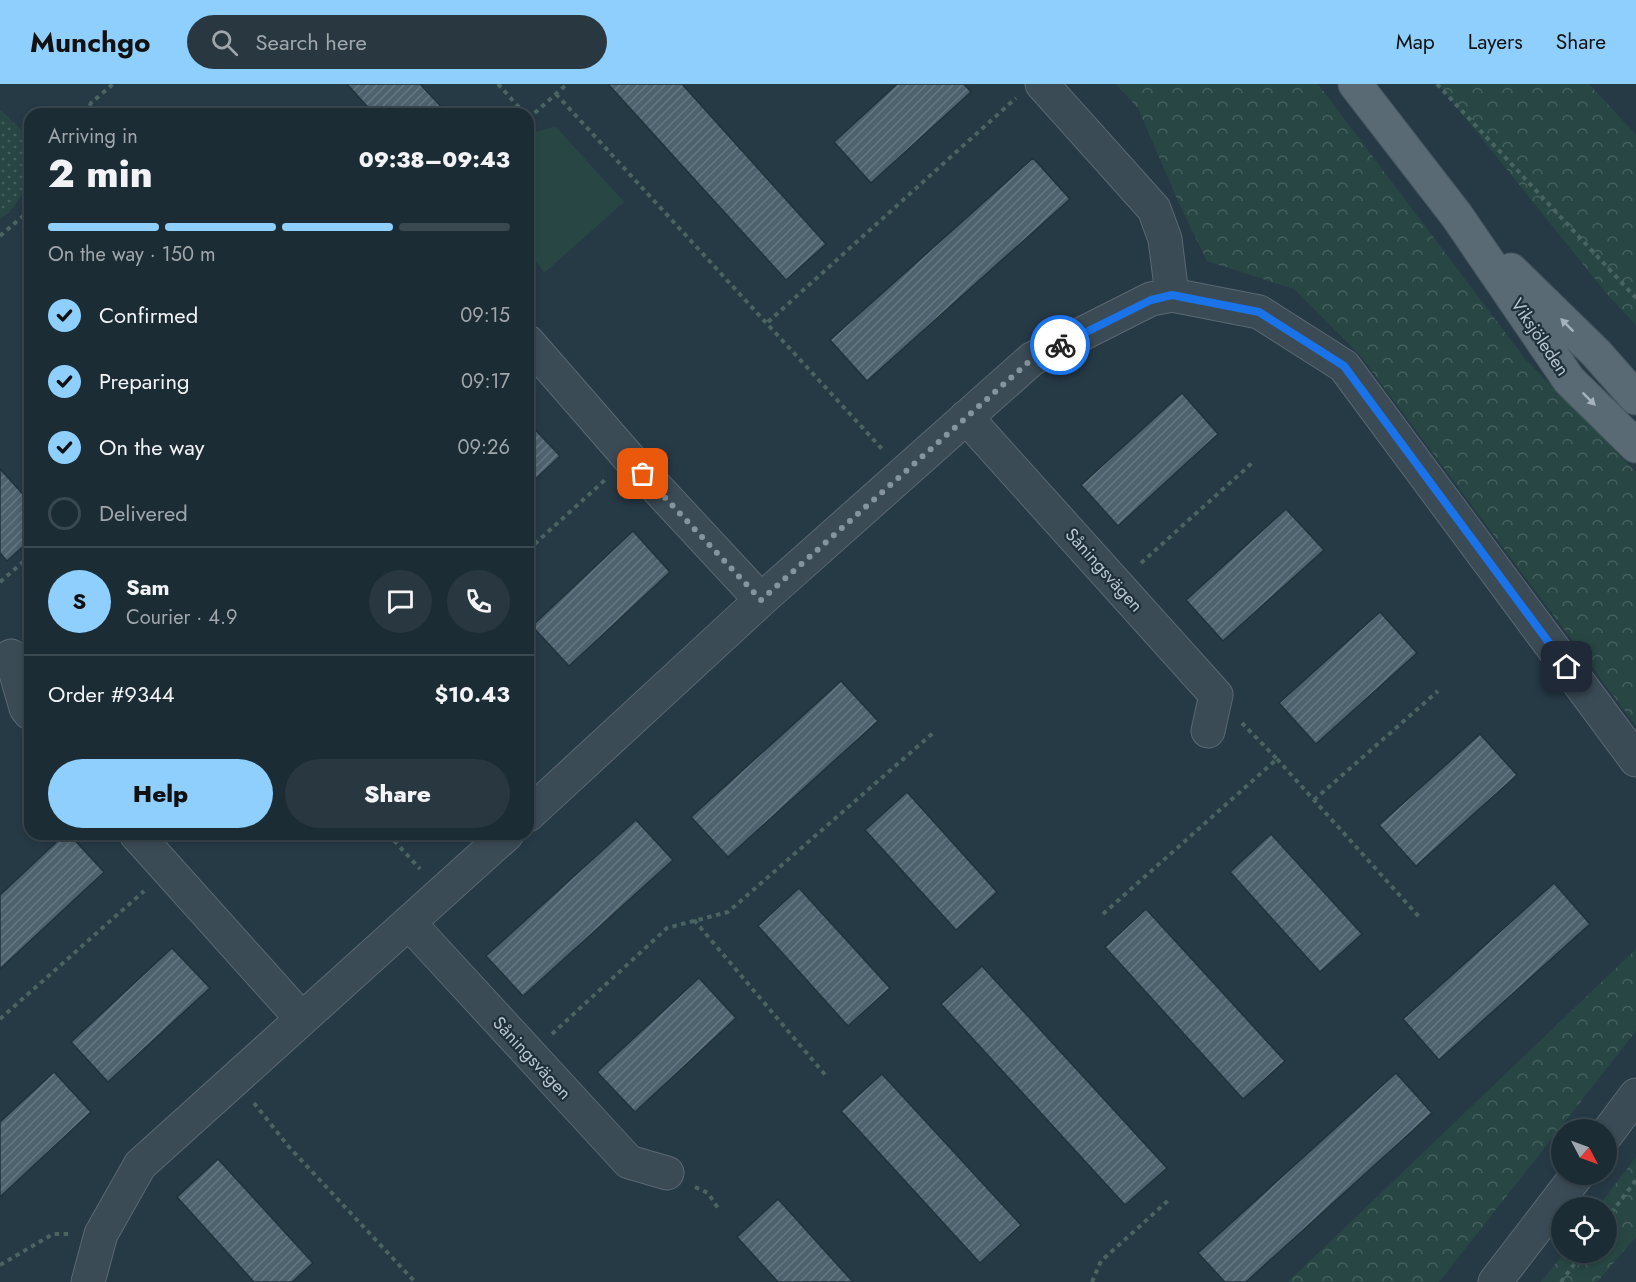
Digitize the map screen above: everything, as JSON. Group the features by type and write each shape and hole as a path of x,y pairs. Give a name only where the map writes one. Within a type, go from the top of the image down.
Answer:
{"main road":[{"name":"Viksjöleden","path":"1356,84 1457,216 1569,380 1636,446"},
{"name":"Viksjöleden","path":"1457,216 1596,353 1636,398"}],"street":[{"path":"1030,91 1154,209 1165,239 1172,295"},
{"path":"534,809 761,600 1032,359 1151,300 1172,295 1259,312 1344,366 1636,760"},
{"path":"534,349 628,458 761,600"},
{"name":"Såningsvägen","path":"966,417 1216,694"},
{"path":"11,656 24,701"},
{"path":"1208,731 1216,694"},
{"path":"141,840 302,1019"},
{"path":"88,1282 101,1234 140,1165 500,840"},
{"name":"Såningsvägen","path":"410,924 629,1162 667,1173"},
{"path":"1617,1120 1636,1095"},
{"path":"1495,1282 1570,1185"}],"path":[{"path":"89,108 91,103 113,84"},
{"path":"498,84 519,108"},
{"path":"534,111 567,84"},
{"path":"1437,84 1636,298"},
{"path":"768,322 1030,91"},
{"path":"556,94 768,322 904,473"},
{"path":"0,236 24,215"},
{"path":"534,544 628,458"},
{"path":"1116,584 1252,463"},
{"path":"0,582 24,561"},
{"path":"1314,800 1438,691"},
{"path":"1216,694 1421,919"},
{"path":"529,1055 667,928 728,912 933,733"},
{"path":"1103,914 1277,759"},
{"path":"393,840 442,894"},
{"path":"0,1019 168,871"},
{"path":"694,920 827,1077"},
{"path":"235,1079 289,1147 416,1282"},
{"path":"1617,1205 1636,1180"},
{"path":"1092,1282 1101,1262 1170,1199"},
{"path":"0,1264 52,1233 101,1234"},
{"path":"1561,1282 1575,1263"}],"green space":[{"path":"1116,84 1318,84 1525,359 1636,472 1636,726 1360,355 1294,289 1207,261 1138,108"},
{"path":"1438,84 1589,84 1636,135 1636,325 1607,294"},
{"path":"0,109 24,135 24,189 8,213 0,219"},
{"path":"556,127 624,202 544,273 534,259 534,132"},
{"path":"1636,949 1636,1031 1567,1119 1551,1119 1551,1139 1439,1282 1288,1282"},
{"path":"1636,1157 1636,1237 1617,1259 1617,1197 1606,1197 1617,1185"},
{"path":"1556,1263 1613,1263 1597,1282 1541,1282"}],"building":[{"path":"347,84 420,84 442,108 369,108"},
{"path":"608,84 682,84 826,244 786,280"},
{"path":"897,84 964,84 971,92 871,183 834,142"},
{"path":"1033,158 1070,199 867,381 830,340"},
{"path":"1182,393 1218,434 1118,526 1081,485"},
{"path":"534,428 560,456 534,480"},
{"path":"0,469 24,495 24,545 7,561 0,553"},
{"path":"1286,509 1324,550 1223,641 1186,600"},
{"path":"633,531 670,572 569,666 534,628 534,624"},
{"path":"1380,612 1417,653 1316,744 1279,703"},
{"path":"841,681 878,721 728,857 691,817"},
{"path":"1480,734 1517,775 1416,866 1379,825"},
{"path":"907,792 997,892 956,930 865,830"},
{"path":"636,820 673,860 523,996 486,956"},
{"path":"1271,834 1362,934 1320,972 1230,872"},
{"path":"59,840 75,840 104,872 0,969 0,895"},
{"path":"1554,883 1590,924 1439,1060 1403,1019"},
{"path":"799,888 890,988 848,1026 758,926"},
{"path":"1146,909 1285,1061 1243,1099 1105,947"},
{"path":"172,948 210,988 108,1082 71,1042"},
{"path":"982,966 1167,1168 1125,1205 941,1004"},
{"path":"699,978 736,1018 635,1112 597,1072"},
{"path":"54,1072 91,1112 0,1197 0,1122"},
{"path":"1396,1073 1432,1113 1246,1282 1225,1282 1198,1253"},
{"path":"882,1074 1021,1225 980,1263 841,1111"},
{"path":"218,1159 313,1263 292,1282 254,1282 177,1197"},
{"path":"778,1199 853,1282 778,1282 737,1237"}],"way so far":[{"path":"643,474 761,600 1032,359 1060,345"}],"route":[{"path":"1060,345 1151,300 1172,295 1259,312 1344,366 1567,667"}]}
